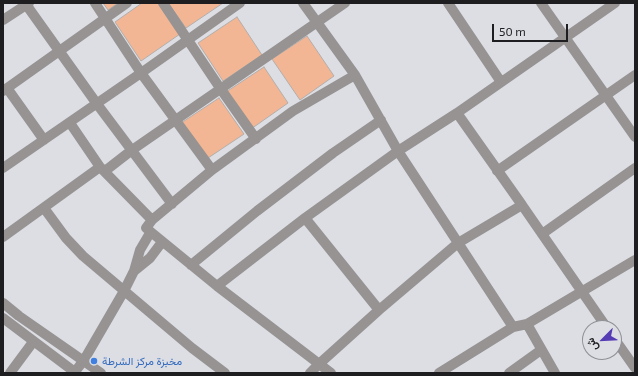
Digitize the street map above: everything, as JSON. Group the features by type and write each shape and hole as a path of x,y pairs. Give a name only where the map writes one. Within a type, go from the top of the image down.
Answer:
{"street":[{"path":"95,3 141,73 212,170"},
{"path":"44,140 5,90 127,3"},
{"path":"162,3 256,139"},
{"path":"3,168 70,123 240,3"},
{"path":"303,3 355,75 398,151 513,327"},
{"path":"3,237 345,3"},
{"path":"448,3 501,82"},
{"path":"541,3 635,137"},
{"path":"217,286 305,218 398,151 457,113 615,3"},
{"path":"3,20 27,4 97,104 172,204"},
{"path":"331,373 217,286 146,228 152,220 212,170 293,111 355,75"},
{"path":"497,171 635,75"},
{"path":"457,113 601,320"},
{"path":"191,265 256,211 326,157 381,120"},
{"path":"70,123 102,169 152,220"},
{"path":"542,234 635,168"},
{"path":"310,373 379,310 458,243 522,205"},
{"path":"44,208 66,238 83,256 192,348 225,373"},
{"path":"305,218 379,310"},
{"path":"3,318 74,373 84,360 124,291 134,271 140,250 150,232"},
{"path":"134,271 150,258 162,242"},
{"path":"439,373 513,327 527,324 635,260"},
{"path":"3,303 19,316 101,373"},
{"path":"527,324 555,373"},
{"path":"10,373 33,342"},
{"path":"622,349 635,368"},
{"path":"509,373 542,350"}],"building":[{"path":"103,3 118,3 108,10"},
{"path":"142,3 159,3 180,34 141,61 115,22"},
{"path":"168,3 223,3 186,28"},
{"path":"237,17 262,55 223,81 198,43"},
{"path":"307,36 334,76 300,100 272,59"},
{"path":"264,67 288,103 251,129 226,92"},
{"path":"219,98 244,134 205,160 181,123"}],"place":[{"name":"مخبزة مركز الشرطة","path":"94,361"}]}
